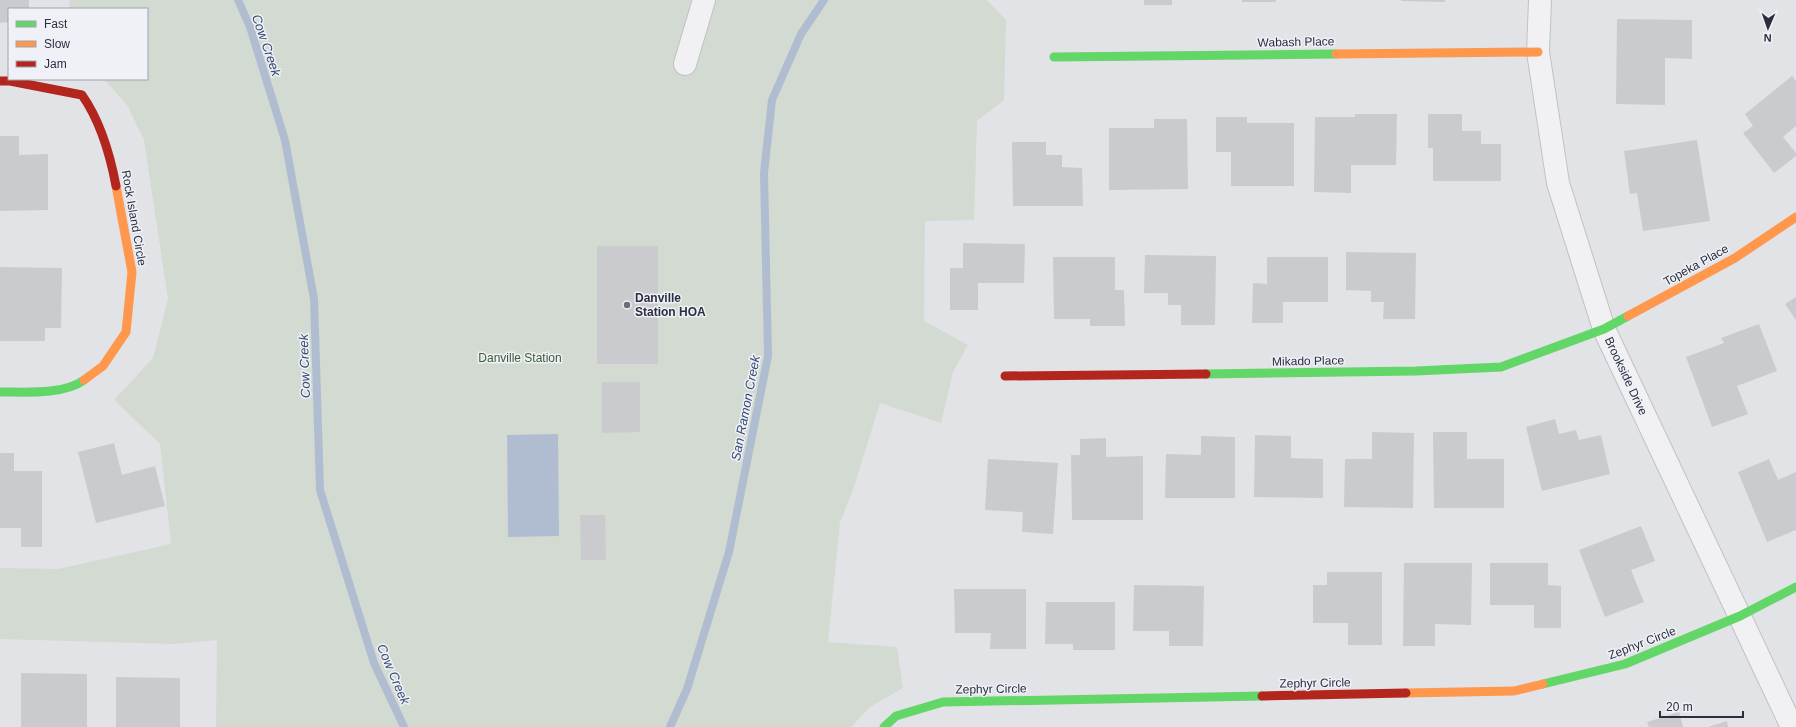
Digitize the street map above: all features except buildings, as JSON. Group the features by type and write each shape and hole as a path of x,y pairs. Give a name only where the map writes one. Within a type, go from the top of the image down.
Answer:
{"street":[{"path":"685,64 704,0"},
{"name":"Brookside Drive","path":"1540,0 1538,52 1558,183 1604,329 1792,727"},
{"name":"Wabash Place","path":"1054,57 1538,52"},
{"name":"Rock Island Circle","path":"0,81 10,81 82,95 94,112 112,163 132,272 126,332 103,366 76,386 38,392 0,392"},
{"name":"Topeka Place","path":"1604,329 1735,258 1796,217"},
{"name":"Mikado Place","path":"1005,376 1416,371 1501,367 1604,329"},
{"name":"Zephyr Circle","path":"884,727 896,716 943,702 1514,691 1625,664 1740,616 1796,587"}],"green space":[{"name":"Danville Station","path":"70,0 987,0 1006,20 1004,100 977,121 974,220 925,221 924,321 968,345 953,372 941,423 880,403 853,490 840,522 828,642 897,647 903,688 870,707 851,727 216,727 217,640 174,644 0,639 0,568 58,569 171,544 160,444 114,400 153,358 168,299 144,140 127,105 105,80 148,80 148,8 69,8"}],"water":[{"path":"558,434 559,536 508,537 507,435"}],"waterway":[{"name":"Cow Creek","path":"238,0 250,27 285,140 314,299 320,490 374,663 404,727"},
{"name":"San Ramon Creek","path":"670,727 687,689 729,552 768,356 764,173 772,100 801,34 824,0"}],"traffic: fast":[{"path":"1054,57 1336,54"},
{"path":"1206,374 1416,371 1501,367 1604,329 1628,316"},
{"path":"0,392 44,392 66,388 76,385 84,380"},
{"path":"1543,684 1625,664 1740,616 1796,587"},
{"path":"884,727 896,716 943,702 1262,696"}],"traffic: slow":[{"path":"1336,54 1538,52"},
{"path":"84,380 103,366 126,332 132,272 116,186"},
{"path":"1628,316 1735,258 1796,217"},
{"path":"1406,693 1514,691 1543,684"}],"traffic: jam":[{"path":"0,81 10,81 82,95 100,127 111,162 116,186"},
{"path":"1005,376 1206,374"},
{"path":"1262,696 1406,693"}],"place":[{"name":"Danville Station HOA","path":"627,305"}]}
